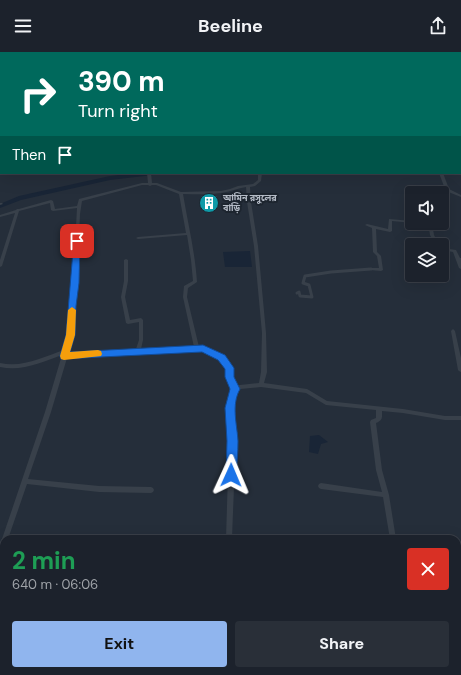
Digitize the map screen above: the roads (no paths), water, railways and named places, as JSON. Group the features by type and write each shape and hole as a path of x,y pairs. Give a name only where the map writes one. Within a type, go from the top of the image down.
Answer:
{"street":[{"path":"149,174 150,184"},
{"path":"6,535 65,354 71,328 80,200 142,184 156,184 181,193 221,192 238,187 254,185 260,180 260,174"},
{"path":"441,174 446,186"},
{"path":"248,186 264,333 264,372 261,385"},
{"path":"449,191 461,196"},
{"path":"181,193 194,258 195,282 186,287 185,297 197,349"},
{"path":"0,216 51,201 53,210 79,207"},
{"path":"0,266 18,210"},
{"path":"368,225 390,231 390,220 405,221"},
{"path":"297,293 296,292 299,292 300,296 312,296 309,285 303,283 305,276 331,272 371,269 380,270 380,256 375,252 374,227"},
{"path":"138,238 189,234"},
{"path":"449,251 455,252 459,259 461,268"},
{"path":"126,260 126,281 123,297 128,322 141,320 141,340 138,351"},
{"path":"453,331 461,370"},
{"path":"0,365 4,367 24,365 65,354 206,349 226,362 230,368 229,377 235,389"},
{"path":"229,535 232,441 230,408 232,393 235,389 240,387 261,385 306,390 326,403 379,408 445,418 461,418"},
{"path":"379,408 379,419 373,422 379,470 386,495 392,535"},
{"path":"25,481 94,488 151,490"},
{"path":"321,486 386,495"}],"water":[{"path":"250,251 252,267 225,267 223,252"},
{"path":"319,435 328,442 321,444 318,454 309,452 310,436"}],"waterway":[{"path":"0,206 19,198 110,178 144,174"}],"place":[{"name":"আমিন রসুলের বাড়ি","path":"209,203"}]}
